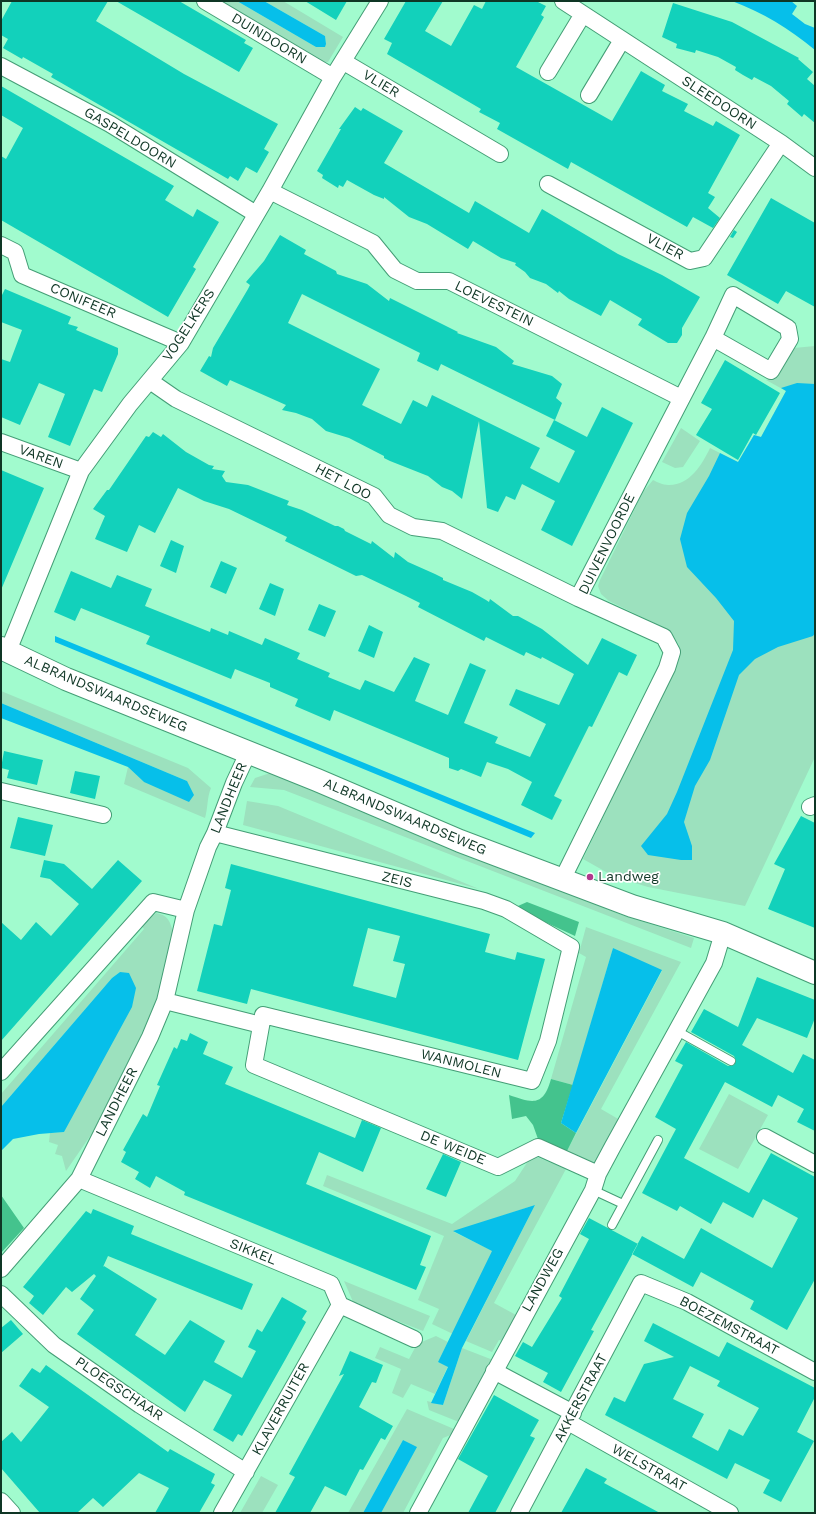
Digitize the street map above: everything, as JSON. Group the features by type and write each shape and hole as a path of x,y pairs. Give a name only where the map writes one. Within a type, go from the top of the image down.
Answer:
{"street":[{"name":"DUINDOORN","path":"205,1 334,77"},
{"name":"VOGELKERS","path":"4,650 81,471 130,404 181,343 270,191 334,77 380,1"},
{"name":"SLEEDOORN","path":"563,1 780,143 815,168"},
{"path":"548,72 583,14"},
{"path":"589,95 622,40"},
{"name":"VLIER","path":"344,62 500,154"},
{"name":"GASPELDOORN","path":"1,66 110,124 256,214"},
{"name":"VLIER","path":"548,184 690,260 704,258 780,143"},
{"name":"LOEVESTEIN","path":"270,191 373,244 394,270 417,280 449,281 681,398"},
{"name":"CONIFEER","path":"1,244 15,252 22,275 181,343"},
{"name":"DUIVENVOORDE","path":"562,880 667,668 672,652 664,637 578,598 733,295 788,328 790,339 771,371 712,338"},
{"name":"HET LOO","path":"150,381 176,399 374,496 389,514 413,527 442,531 578,598"},
{"name":"VAREN","path":"1,442 81,471"},
{"name":"ALBRANDSWAARDSEWEG","path":"4,650 66,679 460,841 632,906 723,933 815,973"},
{"name":"LANDHEER","path":"1,1269 78,1180 150,1037 165,1001 186,910 208,847 248,753"},
{"path":"1,791 103,815"},
{"name":"ZEIS","path":"215,833 484,901 506,909 571,947"},
{"path":"1,1072 153,902 186,910"},
{"name":"LANDWEG","path":"418,1513 592,1190 598,1174 714,963 723,933"},
{"name":"WANMOLEN","path":"261,1026 263,1015 532,1081 548,1041 571,947"},
{"path":"165,1001 261,1026"},
{"name":"DE WEIDE","path":"261,1026 254,1065 498,1166 538,1147 598,1174"},
{"path":"765,1137 815,1164"},
{"name":"SIKKEL","path":"78,1180 331,1284 340,1305"},
{"name":"BOEZEMSTRAAT","path":"641,1283 687,1302 815,1372"},
{"name":"AKKERSTRAAT","path":"519,1513 641,1283"},
{"name":"PLOEGSCHAAR","path":"1,1294 54,1345 140,1405 246,1472"},
{"path":"340,1305 414,1339"},
{"name":"KLAVERRUITER","path":"222,1513 340,1305"},
{"path":"494,1371 570,1418"},
{"name":"WELSTRAAT","path":"570,1418 730,1513"},
{"path":"1,1501 12,1513"}],"lane":[{"path":"677,1031 731,1061"},
{"path":"612,1226 658,1140"},
{"path":"592,1190 623,1204"}],"green space":[{"path":"219,1 237,1 316,47 326,44 325,36 264,1 283,1 343,37 328,62 324,62"},
{"path":"815,346 815,757 745,906 648,887 615,877 583,859 680,656 679,645 671,633 609,601 601,594 598,586 600,580 643,492 653,480 666,485 682,482 699,467 710,448 738,462 754,435 761,437 786,391 766,380 777,377 794,348"},
{"path":"681,428 700,441 683,467 675,468 662,462"},
{"path":"1,691 188,768 211,788 205,818 124,784 128,767 144,782 187,781 1,703"},
{"path":"270,773 622,915 694,938 691,948 284,790 250,787 255,778"},
{"path":"247,801 278,806 479,889 243,825"},
{"path":"527,902 579,922 575,936 517,909 518,906"},
{"path":"156,913 163,915 168,919 173,932 155,1007 95,1129 66,1171 62,1156 55,1154 58,1145 49,1142 50,1133 64,1132 120,972 112,978 1,1107 1,1094 144,929 141,925"},
{"path":"586,927 681,962 601,1109 620,1120 594,1164 567,1151 662,971 613,948 573,1085 551,1079 586,957 579,953"},
{"path":"551,1079 573,1085 561,1123 576,1133 567,1151 538,1139 533,1125 526,1116 512,1119 509,1095 525,1100 536,1100 541,1098 544,1094"},
{"path":"729,1094 768,1115 738,1169 699,1149"},
{"path":"532,1155 566,1169 494,1303 516,1315 504,1341 499,1340 492,1352 466,1341 535,1205 454,1232 493,1251 453,1334 432,1324 439,1309 418,1300 444,1236 323,1186 327,1175 452,1224 515,1181"},
{"path":"1,1195 24,1228 1,1253"},
{"path":"344,1281 430,1316 423,1331 354,1304"},
{"path":"436,1336 448,1342 438,1362 448,1366 435,1394 411,1384 403,1398 392,1393 401,1369 375,1358 380,1347 409,1359 417,1344"},
{"path":"462,1348 493,1360 459,1422 429,1410 427,1401 443,1405"},
{"path":"407,1409 454,1429 453,1434 443,1438 403,1513 381,1513 416,1448 403,1440 363,1513 348,1513"},
{"path":"261,1476 278,1485 262,1513 240,1513"}],"water":[{"path":"237,1 264,1 325,36 325,47 316,47"},
{"path":"732,1 791,1 797,6 792,14 805,24 815,28 815,50 775,22"},
{"path":"797,383 815,384 815,633 813,636 778,647 755,659 739,675 710,760 695,786 684,822 692,846 692,860 681,860 648,855 641,846 667,814 733,650 734,621 716,598 687,567 680,539 687,513 709,476 720,453 738,462 754,435 761,437 786,391 781,388"},
{"path":"55,636 535,833 531,838 55,642"},
{"path":"1,703 187,781 194,795 189,802 144,782 128,767 1,718"},
{"path":"613,948 662,970 576,1133 561,1123"},
{"path":"120,972 129,973 136,988 132,1007 64,1132 39,1134 13,1139 1,1151 1,1107 112,978"},
{"path":"535,1205 462,1348 443,1405 431,1403 448,1367 438,1362 492,1251 453,1231"},
{"path":"403,1440 417,1447 381,1513 363,1513"}],"building":[{"path":"12,1 108,1 96,21 184,74 278,124 264,149 269,152 257,173 246,167 238,181 230,176 228,179 51,77 53,74 23,57 22,59 3,48 8,39 1,35 1,21"},
{"path":"116,1 179,1 246,40 244,43 253,48 239,72"},
{"path":"305,1 347,1 336,20"},
{"path":"406,1 443,1 425,31 451,46 474,5 482,9 486,1 536,1 546,6 541,15 544,17 516,67 612,121 641,71 665,85 662,91 688,104 684,111 713,126 716,121 740,135 708,193 715,197 708,208 720,218 713,228 693,217 687,227 571,162 568,169 497,129 500,123 479,112 481,109 387,54 392,43 384,39"},
{"path":"673,3 732,22 799,58 798,59 813,72 807,79 815,86 815,123 804,114 802,117 787,104 789,101 771,86 754,77 752,80 735,70 736,67 718,57 696,50 695,53 676,48 677,44 662,37"},
{"path":"1,86 174,186 165,200 193,217 197,209 219,222 193,267 196,269 168,317 1,220 1,156 6,159 23,128 1,115"},
{"path":"355,107 361,111 363,108 403,131 384,163 469,213 475,201 529,233 542,209 618,254 662,275 700,297 682,328 682,335 677,343 668,343 638,325 642,319 610,300 601,316 569,299 559,291 558,293 546,284 530,278 525,272 515,265 516,263 501,258 473,241 468,249 427,224 409,217 384,197 384,199 374,195 347,180 343,187 339,185 338,188 322,178 323,175 317,171 341,129 339,129"},
{"path":"771,198 815,223 815,307 786,291 778,304 727,275"},
{"path":"734,230 737,232 733,238 730,237"},
{"path":"280,235 306,250 304,254 336,271 337,274 367,284 389,301 390,298 458,332 457,333 496,347 514,361 512,364 552,376 562,384 556,398 562,403 555,420 441,364 438,371 417,361 420,353 302,294 288,323 380,369 362,405 401,424 413,400 427,407 432,395 540,448 530,468 559,483 575,451 546,436 554,420 587,437 602,407 633,423 572,546 541,530 555,501 522,484 515,500 506,496 498,512 487,508 479,421 462,499 452,491 442,487 428,476 390,461 384,458 384,456 349,438 326,431 312,419 282,410 286,405 230,380 227,386 200,371 209,356 211,357 213,348 248,289 250,285 246,282 264,261"},
{"path":"5,289 71,317 68,324 78,327 76,330 118,348 118,354 102,392 94,389 70,446 48,437 65,394 39,383 20,425 1,417 1,359 10,362 22,330 1,322 1,297"},
{"path":"725,360 780,393 756,435 753,433 738,460 696,435 712,409 701,403"},
{"path":"153,432 161,437 163,434 186,452 209,465 214,466 212,469 225,471 222,476 226,482 248,485 289,501 287,505 338,526 371,544 372,541 394,558 395,552 408,562 443,578 443,580 472,592 489,602 490,599 513,616 518,616 542,629 588,665 602,638 637,655 627,676 619,672 592,727 589,726 554,796 562,800 552,820 521,805 532,782 508,769 487,762 481,777 461,769 458,771 449,768 449,758 334,710 330,721 295,706 298,699 270,687 270,683 235,669 231,679 146,644 150,636 81,608 75,621 54,612 71,571 111,588 117,575 152,589 145,606 210,632 211,628 228,635 229,631 262,645 265,638 300,653 297,659 330,673 328,677 360,690 365,680 394,692 414,657 430,664 415,701 448,715 470,663 486,670 464,723 498,737 495,743 530,757 546,724 509,705 516,689 559,705 574,674 542,657 541,659 526,652 524,656 486,637 484,641 418,607 420,603 406,596 362,575 356,576 285,541 287,537 229,509 204,501 178,488 155,533 139,525 127,552 95,539 105,516 93,509 107,490 109,490 146,436 149,437"},
{"path":"1,470 44,488 1,590"},
{"path":"171,540 184,546 176,573 160,566"},
{"path":"221,561 237,568 226,594 210,587"},
{"path":"270,583 284,589 275,616 259,609"},
{"path":"319,604 336,611 325,637 308,630"},
{"path":"369,625 383,632 374,658 358,651"},
{"path":"4,751 43,760 37,785 7,778 9,770 1,768"},
{"path":"75,771 100,776 95,799 70,793"},
{"path":"801,816 815,823 815,928 768,909 785,869 774,864"},
{"path":"18,817 53,825 45,856 10,848"},
{"path":"44,860 64,864 92,889 118,860 142,881 1,1041 1,922 21,940 36,922 51,936 79,904 50,879 40,877"},
{"path":"231,864 490,934 485,952 515,960 517,952 545,959 518,1060 251,989 247,1004 197,991 214,924 222,926 231,890 225,888","holes":["368,928 400,936 393,961 405,964 396,998 353,986"]},
{"path":"757,977 815,1000 815,1018 807,1038 757,1018 742,1045 793,1073 803,1054 815,1060 815,1131 797,1122 804,1109 778,1095 772,1107 725,1082 684,1158 749,1193 771,1153 815,1177 815,1279 787,1330 750,1309 754,1301 701,1272 693,1287 632,1254 642,1236 684,1259 701,1228 772,1268 798,1218 763,1199 753,1218 723,1202 711,1224 680,1206 677,1211 642,1193 676,1129 655,1117 683,1065 675,1061 686,1042 728,1066 734,1065 736,1061 734,1056 691,1032 704,1009 738,1027"},
{"path":"190,1033 208,1042 203,1054 233,1067 225,1084 355,1138 362,1120 381,1128 363,1172 319,1152 306,1184 431,1236 420,1265 426,1267 416,1290 184,1195 185,1192 156,1176 150,1188 135,1179 139,1172 121,1162 126,1152 123,1150 143,1114 147,1117 160,1086 157,1085 174,1047 177,1049 181,1039 187,1041"},
{"path":"443,1154 461,1162 446,1197 426,1189"},
{"path":"93,1209 134,1226 131,1234 253,1284 242,1310 108,1256 103,1267 104,1266 157,1299 135,1335 165,1355 190,1320 225,1341 214,1362 242,1378 256,1351 248,1347 257,1329 262,1332 282,1297 307,1311 302,1319 306,1322 285,1360 242,1436 238,1434 233,1442 213,1430 232,1395 204,1380 185,1412 77,1334 94,1310 80,1299 96,1276 94,1274 72,1292 66,1287 43,1315 29,1303 34,1296 23,1287 86,1211 91,1214"},
{"path":"589,1218 638,1244 591,1330 594,1331 561,1392 543,1382 548,1373 515,1356 523,1342 532,1347 562,1298 559,1296 589,1239 580,1234"},
{"path":"11,1320 23,1334 1,1353 1,1328"},
{"path":"653,1323 719,1357 727,1342 815,1388 815,1397 797,1432 814,1441 781,1502 763,1493 770,1480 735,1463 727,1479 605,1415 614,1397 625,1402 644,1364 674,1357 644,1341","holes":["690,1366 720,1381 717,1386 759,1408 743,1436 729,1429 718,1451 692,1437 704,1414 673,1399"]},
{"path":"350,1351 383,1365 376,1383 372,1382 359,1407 393,1426 385,1440 381,1438 363,1470 360,1469 346,1496 325,1486 310,1513 275,1513 295,1477 289,1474 344,1374 339,1376"},
{"path":"46,1365 168,1452 170,1449 215,1474 211,1483 215,1485 199,1513 155,1513 169,1488 139,1473 103,1507 93,1498 77,1513 40,1513 1,1468 1,1442 12,1432 21,1442 49,1407 19,1386 32,1368 40,1373"},
{"path":"494,1395 539,1420 530,1436 535,1438 495,1513 468,1513 488,1476 458,1459"},
{"path":"586,1468 607,1479 604,1483 660,1513 561,1513"}],"place":[{"name":"Landweg","path":"590,877"}]}
